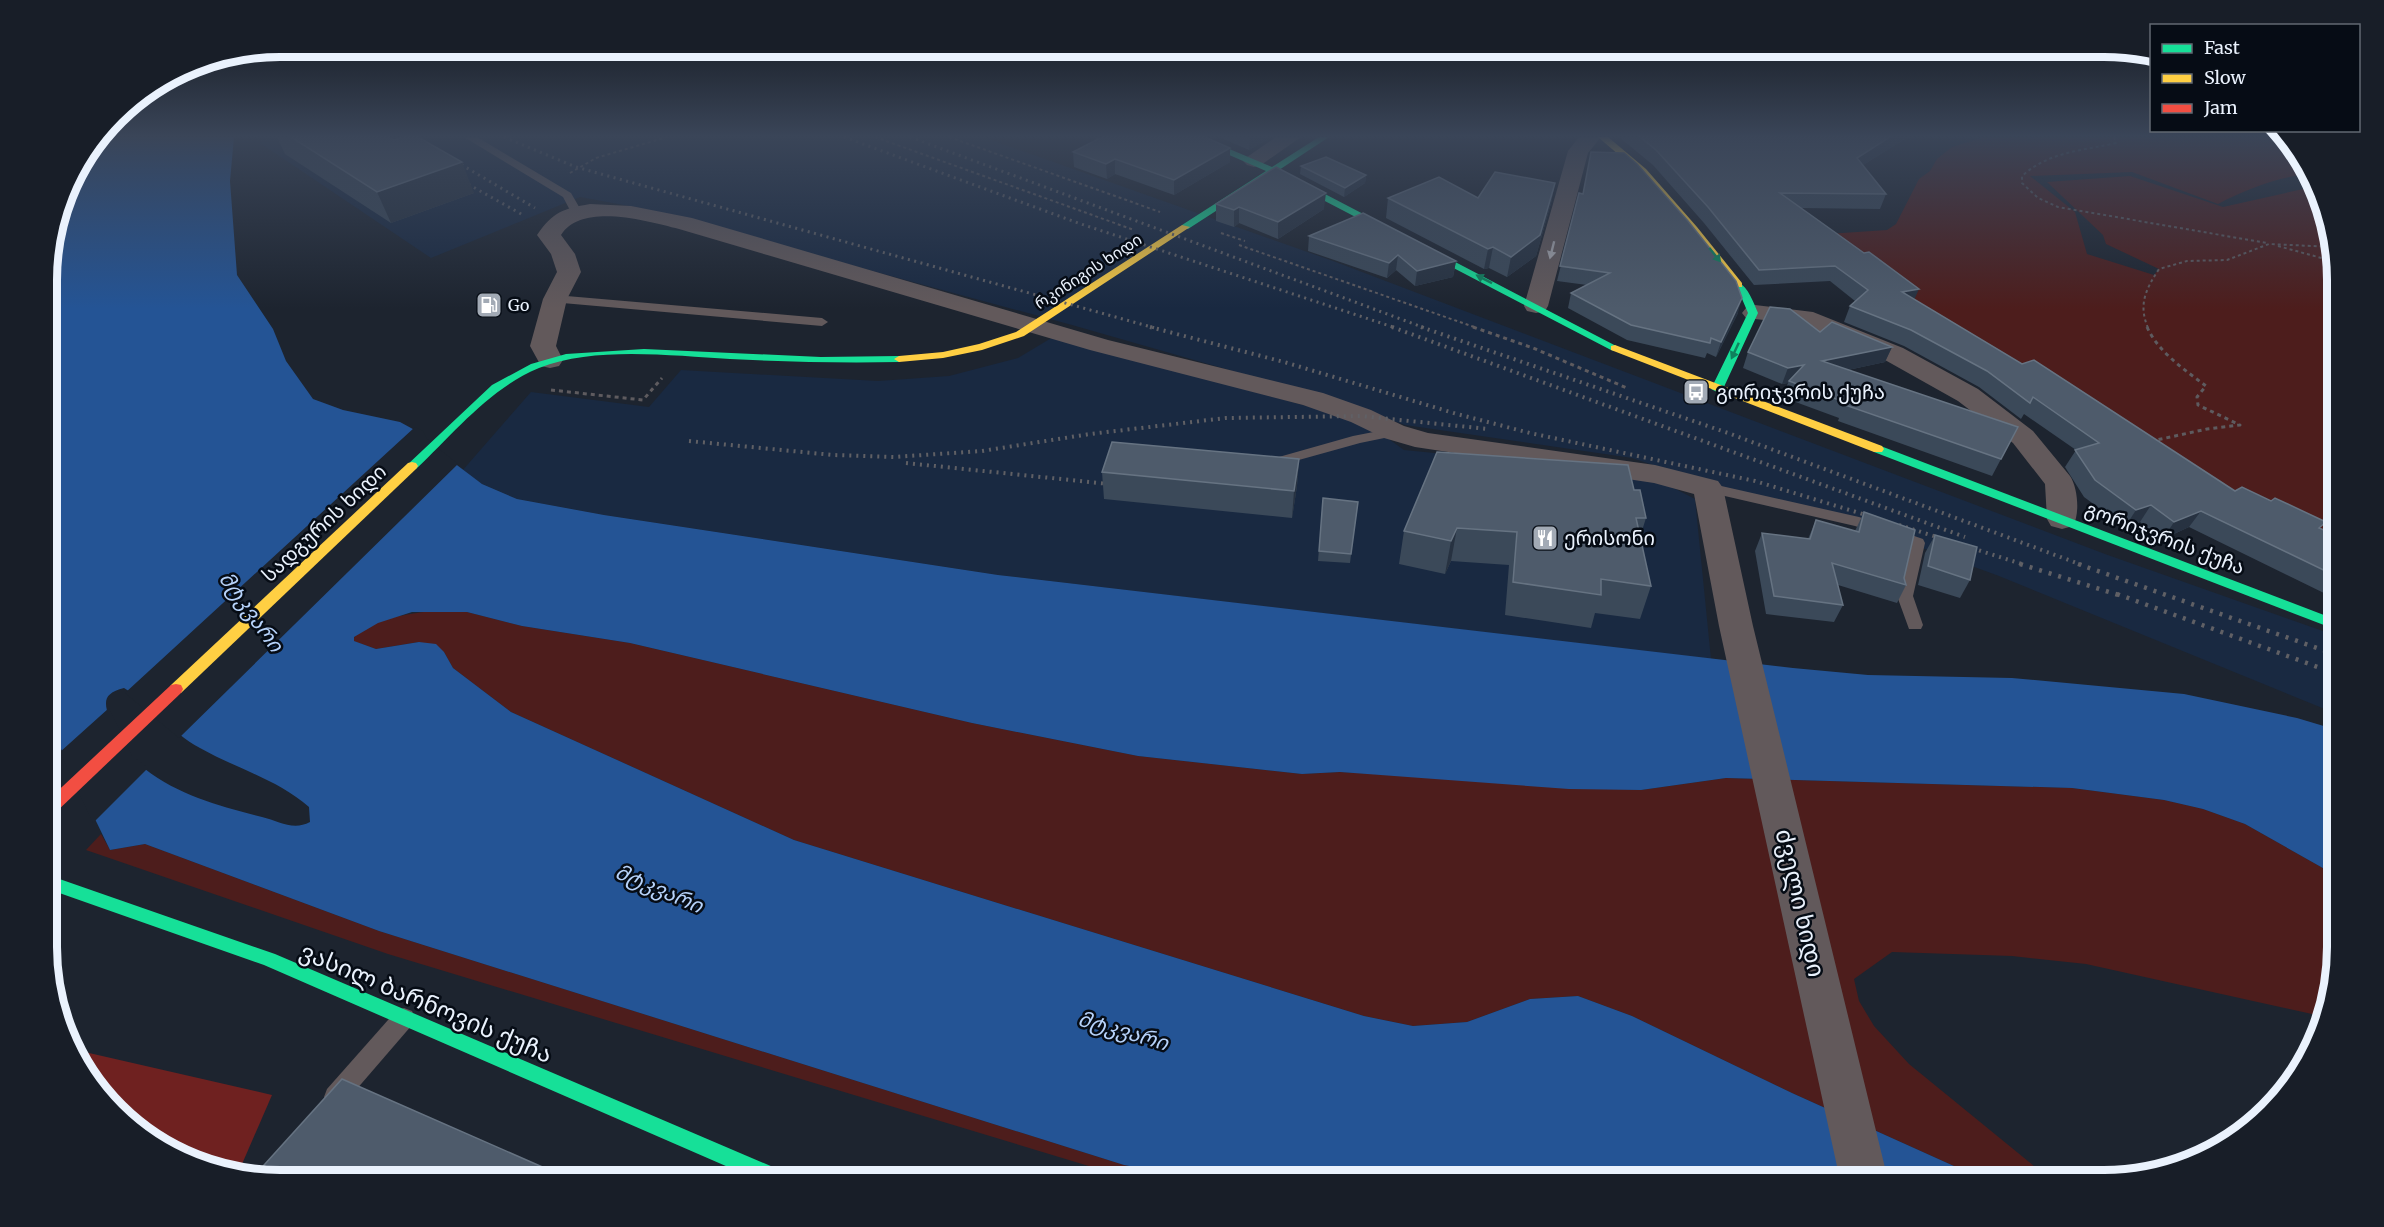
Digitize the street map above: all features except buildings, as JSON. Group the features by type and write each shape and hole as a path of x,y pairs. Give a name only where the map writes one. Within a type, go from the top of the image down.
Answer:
{"main road":[{"name":"რკინიგის ხიდი","path":"550,360 631,352 879,360 953,354 1020,334 1236,194"},
{"name":"გორიჯვრის ქუჩა","path":"1319,194 1607,345 2327,621"},
{"path":"1663,194 1745,294 1753,313 1718,389"},
{"name":"სადგურის ხიდი","path":"57,802 496,387 550,360"},
{"name":"ვასილ ბარნოვის ქუჩა","path":"57,885 269,959 757,1170"}],"street":[{"path":"1536,306 1566,194"},
{"path":"550,360 543,346 555,299 569,273 563,254 549,235 559,219 576,212 615,211 684,223 1099,345 1313,399 1361,416 1394,432 1448,444 1655,474 1708,488"},
{"path":"1753,313 1804,317 1894,354 1968,395 2023,437 2060,483 2062,519"},
{"name":"ძველი ხიდი","path":"1708,488 1736,626 1862,1170"}],"lane":[{"path":"566,194 576,212"},
{"path":"555,299 822,322"},
{"path":"1251,470 1358,439 1394,432"},
{"path":"1708,488 1859,522 1917,543 1905,596 1915,626"},
{"path":"319,1115 404,1018"}],"path":[{"path":"1034,194 1134,230"},
{"path":"1110,194 1168,215"},
{"path":"2034,194 2058,207 2269,243 2326,259"},
{"path":"1212,230 1245,241"},
{"path":"2143,442 2190,435 2217,425 2240,426 2198,405 2197,397 2206,386 2173,360 2150,335 2143,311 2146,290 2159,269 2187,261 2227,260 2269,243 2324,246"},
{"path":"1239,245 1533,348 1627,388"}],"shaded area":[{"path":"336,194 1145,194 1333,261 2105,554 2327,632 2327,710 1999,576 1876,531 1734,492 1632,458 1405,425 1344,403 1072,325 640,208 580,197 431,258"},
{"path":"1911,194 2053,194 2075,212 2087,254 2154,275 2159,269 2106,244 2103,235 2060,194 2185,194 2223,207 2280,194 2310,194 2323,236 2327,265 2327,535 2198,477 1969,345 1827,234 1887,230 1896,224"},
{"path":"2192,194 2239,194 2218,204"},
{"path":"1053,337 1365,422 1404,450 1608,470 1662,482 1695,499 1711,659 998,575 604,515 517,499 482,484 462,471 531,392 649,407 681,370 878,381 949,376 1018,358"},
{"path":"467,612 522,626 630,643 972,723 1138,756 1302,774 1340,772 1641,790 1726,778 2072,788 2164,800 2203,809 2245,824 2327,870 2327,962 2323,991 2316,1015 2086,964 2012,956 1892,952 1854,979 1859,1001 1874,1026 1909,1064 2039,1170 1963,1170 1792,1093 1632,1016 1578,996 1530,999 1467,1022 1413,1026 1364,1016 794,840 511,712 453,668 444,652 419,642 376,649 353,641 357,634 376,623 415,613"},
{"path":"101,834 110,850 145,844 379,931 1124,1165 1151,1170 1102,1170 388,954 86,850"},
{"path":"83,1052 272,1095 241,1167 236,1166 194,1153 144,1124 112,1094"}],"water":[{"name":"მტკვარი","path":"74,194 231,194 237,275 273,329 286,361 313,399 343,410 400,422 422,434 425,441 482,484 517,499 604,515 998,575 1793,668 1868,675 2012,678 2184,694 2297,718 2327,727 2327,870 2245,824 2203,809 2164,800 2072,788 1726,778 1641,790 1569,789 1340,772 1302,774 1138,756 972,723 630,643 522,626 467,612 412,612 378,623 354,637 354,641 376,649 419,642 436,644 444,652 453,668 511,712 794,840 1364,1016 1413,1026 1467,1022 1530,999 1578,996 1632,1016 1792,1093 1963,1170 1151,1170 1124,1165 379,931 145,844 110,850 57,741 57,265 61,236","holes":["124,688 144,702 190,742 297,797 309,807 310,822 298,826 286,824 216,804 172,786 137,764 120,744 107,711 106,702 109,695"]}],"pier":[{"path":"415,427 423,431 427,439 458,464 179,738 125,693"},
{"path":"109,708 132,756 148,768 93,823 60,752"}],"railway":[{"path":"486,194 523,215"},
{"path":"512,194 535,208"},
{"path":"674,194 1155,328"},
{"path":"1000,194 1078,223 1396,328"},
{"path":"1064,194 1425,328"},
{"path":"1150,327 1284,362 1457,414 1530,433 1755,481 1879,519"},
{"path":"1392,327 1965,537"},
{"path":"1421,327 1728,433 2082,565"},
{"path":"689,441 833,455 894,457 982,451 1090,434 1226,418 1361,416 1488,429"},
{"path":"906,463 1109,484"},
{"path":"1899,525 2025,565"},
{"path":"2020,564 2125,597"},
{"path":"2078,564 2327,651"},
{"path":"2117,594 2327,670"}],"traffic: fast":[{"path":"1185,227 1236,194"},
{"path":"1318,194 1615,348"},
{"path":"1717,389 1753,313 1745,294 1738,285"},
{"path":"412,466 496,387 535,366 566,357 644,352 821,360 899,359"},
{"path":"1878,449 2327,621"},
{"path":"57,885 269,959 757,1170"}],"traffic: slow":[{"path":"1663,194 1738,285"},
{"path":"899,359 943,355 982,347 1020,334 1185,227"},
{"path":"1615,348 1878,449"},
{"path":"176,689 412,466"}],"traffic: jam":[{"path":"57,801 176,689"}],"place":[{"name":"Go","path":"489,305"},
{"name":"გორიჯვრის ქუჩა","path":"1696,392"},
{"name":"ერისონი","path":"1545,538"}]}
